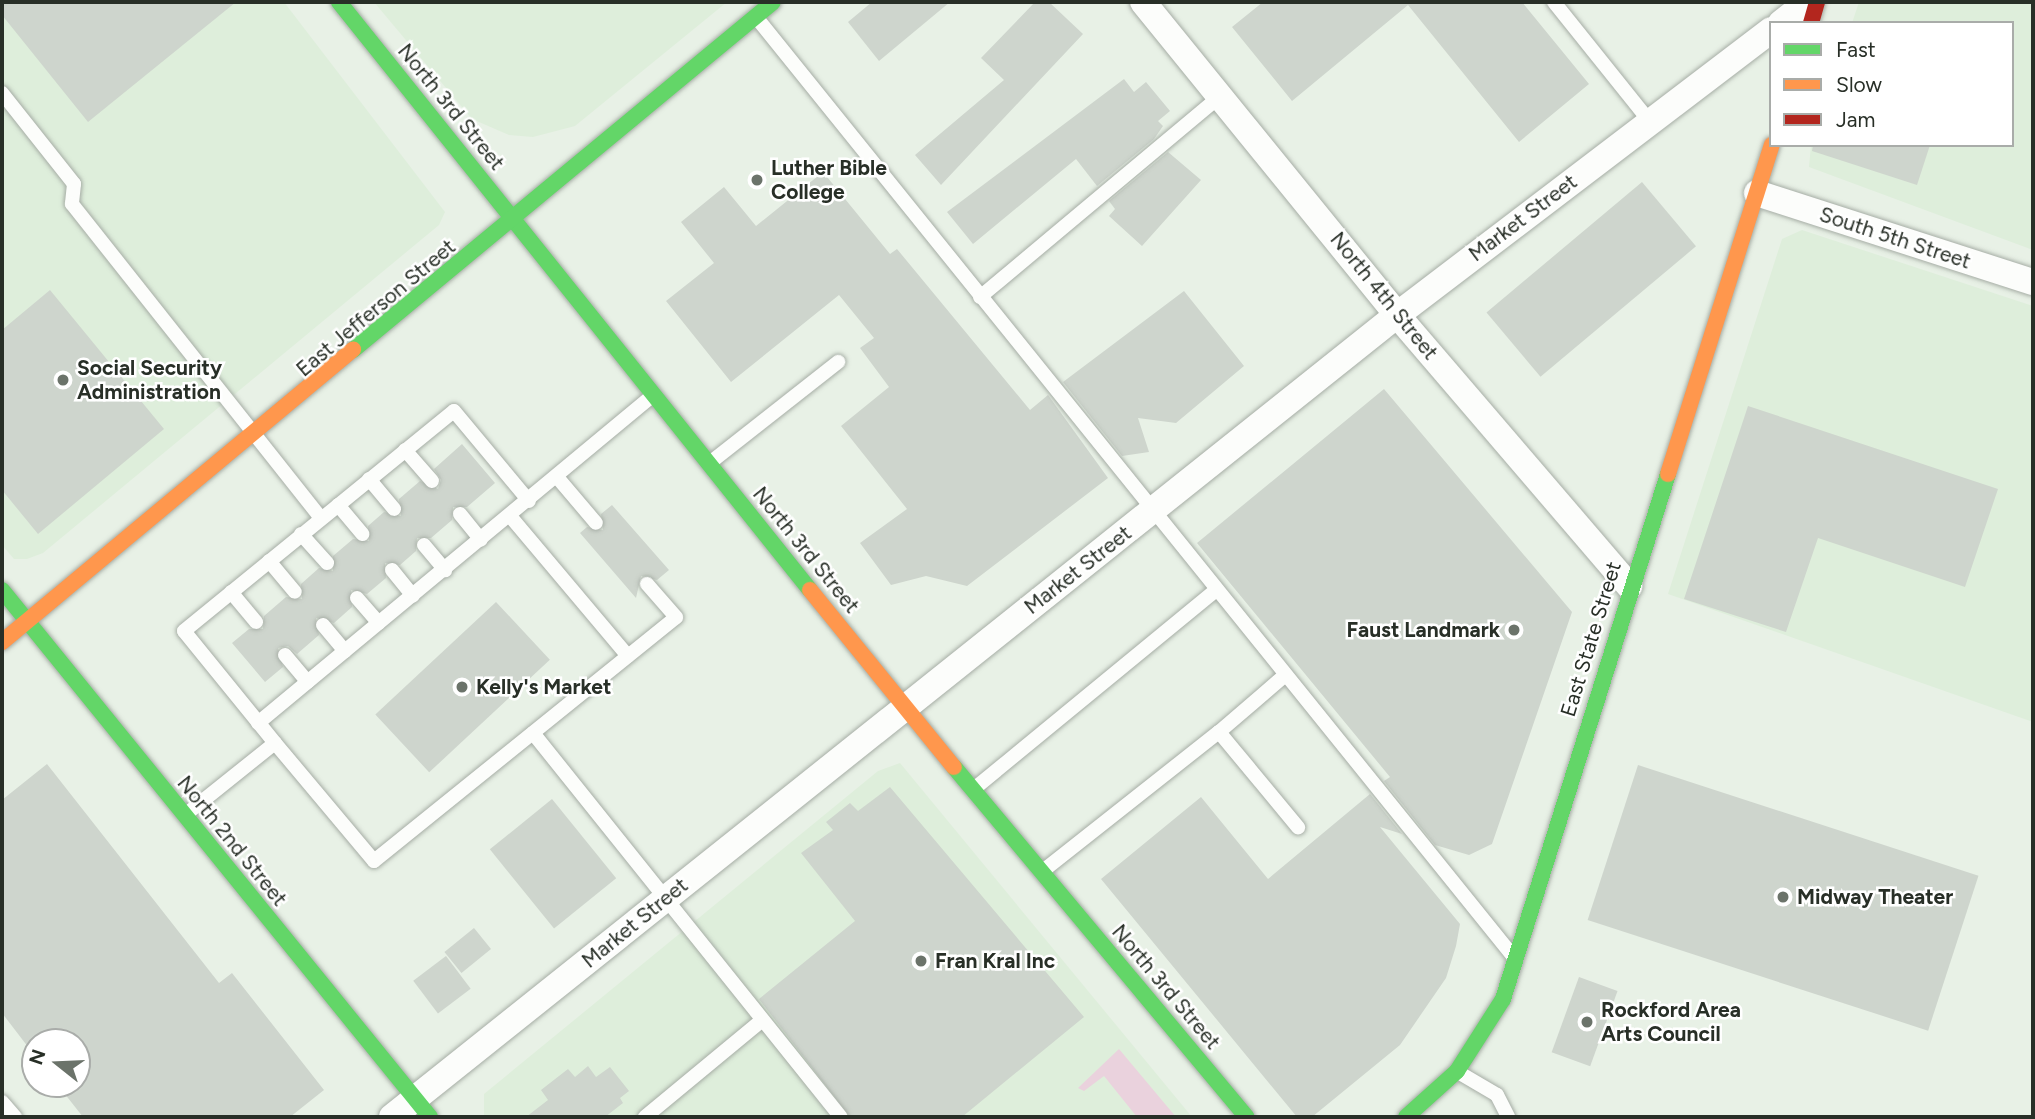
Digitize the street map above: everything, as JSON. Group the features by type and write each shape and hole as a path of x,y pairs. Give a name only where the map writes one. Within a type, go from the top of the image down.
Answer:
{"main road":[{"name":"North 3rd Street","path":"340,2 904,707 1247,1117"},
{"name":"East Jefferson Street","path":"2,642 256,435 773,2"},
{"path":"1812,21 1817,2"},
{"name":"East State Street","path":"1406,1117 1457,1072 1503,999 1629,586 1771,147"},
{"name":"North 2nd Street","path":"2,590 422,1108"}],"street":[{"name":"North 4th Street","path":"1143,2 1397,315 1629,586"},
{"path":"1784,21 1808,2"},
{"name":"Market Street","path":"392,1117 422,1108 667,898 904,707 1397,315 1769,32"},
{"name":"South 5th Street","path":"1757,193 2033,282"}],"lane":[{"path":"1553,2 1650,122"},
{"path":"755,16 1214,591 1515,959"},
{"path":"2,93 74,184 72,204 321,518"},
{"path":"980,297 1220,96"},
{"path":"710,463 838,362"},
{"path":"258,723 655,394"},
{"path":"528,500 454,411 184,631 374,861 676,617 647,583"},
{"path":"405,450 432,481"},
{"path":"557,477 596,523"},
{"path":"369,479 394,509"},
{"path":"338,505 362,534"},
{"path":"460,514 481,540"},
{"path":"510,516 628,656"},
{"path":"301,534 327,563"},
{"path":"424,545 445,570"},
{"path":"269,561 295,592"},
{"path":"392,570 413,596"},
{"path":"974,789 1214,591"},
{"path":"231,592 256,622"},
{"path":"357,598 379,624"},
{"path":"323,625 345,652"},
{"path":"285,655 308,682"},
{"path":"1042,871 1219,732 1283,676"},
{"path":"1219,732 1298,827"},
{"path":"533,733 667,898 761,1021 841,1117"},
{"path":"184,816 275,743"},
{"path":"645,1117 761,1021"},
{"path":"1457,1072 1497,1095 1508,1117"},
{"path":"2,1102 15,1117"}],"shaded area":[{"path":"2,2 284,2 445,212 439,225 43,553 27,559 14,559 2,545"},
{"path":"374,2 727,2 575,126 533,137 509,135 472,119"},
{"path":"1859,2 2033,2 2033,250 1809,167 1811,147 2014,147 2014,21 1853,21"},
{"path":"1802,230 2033,306 2033,722 1668,594 1782,239"},
{"path":"900,763 1192,1117 484,1117 484,1094 878,771"},
{"path":"1119,1049 1176,1117 1137,1117 1104,1076 1084,1091 1078,1088"}],"building":[{"path":"2,2 236,2 88,122 2,15"},
{"path":"872,2 950,2 879,61 848,22"},
{"path":"1035,2 1049,2 1083,34 941,185 915,155 1004,80 981,58"},
{"path":"1263,2 1522,2 1589,84 1519,142 1408,5 1292,101 1232,27"},
{"path":"1124,79 1134,92 1146,82 1170,111 1158,121 1163,126 1154,139 1097,186 1076,159 973,244 947,212"},
{"path":"1813,147 1929,147 1917,185 1812,151"},
{"path":"1168,152 1201,180 1142,246 1109,216 1115,209 1109,201"},
{"path":"823,172 890,254 897,249 1030,410 1048,395 1108,478 967,586 926,576 891,585 860,543 907,509 841,426 889,387 860,348 874,338 839,295 731,382 666,301 714,263 681,222 724,187 756,226"},
{"path":"1642,182 1696,246 1540,377 1486,312"},
{"name":"Social Security Administration","path":"50,290 164,429 38,534 2,490 2,330"},
{"path":"1184,291 1244,366 1176,423 1138,418 1149,452 1122,456 1063,382"},
{"path":"1384,389 1572,612 1492,844 1469,855 1435,845 1384,781 1390,777 1197,543"},
{"path":"1748,406 1998,489 1965,587 1818,538 1786,632 1684,599"},
{"path":"462,444 495,483 467,507 453,507 452,520 431,538 417,538 416,551 400,565 385,563 386,578 367,594 351,590 352,607 334,623 316,618 319,635 297,654 288,646 278,648 283,667 265,682 232,643 249,629 263,629 264,616 286,597 302,599 301,584 319,568 333,571 333,556 353,539 369,541 368,526 384,512 401,516 399,499 420,481 438,489 441,480 434,469"},
{"path":"612,505 669,570 657,580 641,576 636,598 580,533 587,527 603,530 601,514"},
{"name":"Kelly's Market","path":"496,602 550,660 429,772 375,715"},
{"path":"47,764 219,983 232,973 324,1090 290,1117 83,1117 68,1098 91,1098 91,1028 21,1028 21,1038 2,1013 2,800"},
{"name":"Midway Theater","path":"1638,765 1978,876 1928,1031 1588,920"},
{"name":"Fran Kral Inc","path":"890,787 1084,1017 962,1117 850,1117 759,999 855,921 801,853 833,830 826,822 850,803 858,811"},
{"path":"1370,794 1402,834 1380,827 1460,924 1456,946 1446,978 1400,1045 1312,1117 1297,1117 1101,879 1201,797 1268,879"},
{"path":"552,799 616,878 554,929 490,849"},
{"path":"474,928 491,949 461,973 444,952"},
{"path":"446,956 471,989 438,1013 413,981"},
{"name":"Rockford Area Arts Council","path":"1579,977 1618,991 1590,1066 1552,1052"},
{"path":"588,1066 596,1077 610,1067 629,1091 620,1098 623,1103 605,1117 526,1117 548,1100 541,1090 568,1069 575,1077"}],"traffic: fast":[{"path":"339,2 810,590"},
{"path":"353,350 773,2"},
{"path":"1406,1117 1457,1071 1503,999 1668,474"},
{"path":"2,590 430,1117"},
{"path":"954,767 1247,1117"}],"traffic: slow":[{"path":"1668,474 1771,147"},
{"path":"2,642 353,350"},
{"path":"810,590 954,767"}],"traffic: jam":[{"path":"1812,21 1817,2"}],"place":[{"name":"Luther Bible College","path":"757,180"},
{"name":"Social Security Administration","path":"63,380"},
{"name":"Faust Landmark","path":"1514,630"},
{"name":"Kelly's Market","path":"462,687"},
{"name":"Midway Theater","path":"1783,897"},
{"name":"Fran Kral Inc","path":"921,961"},
{"name":"Rockford Area Arts Council","path":"1587,1022"}]}
